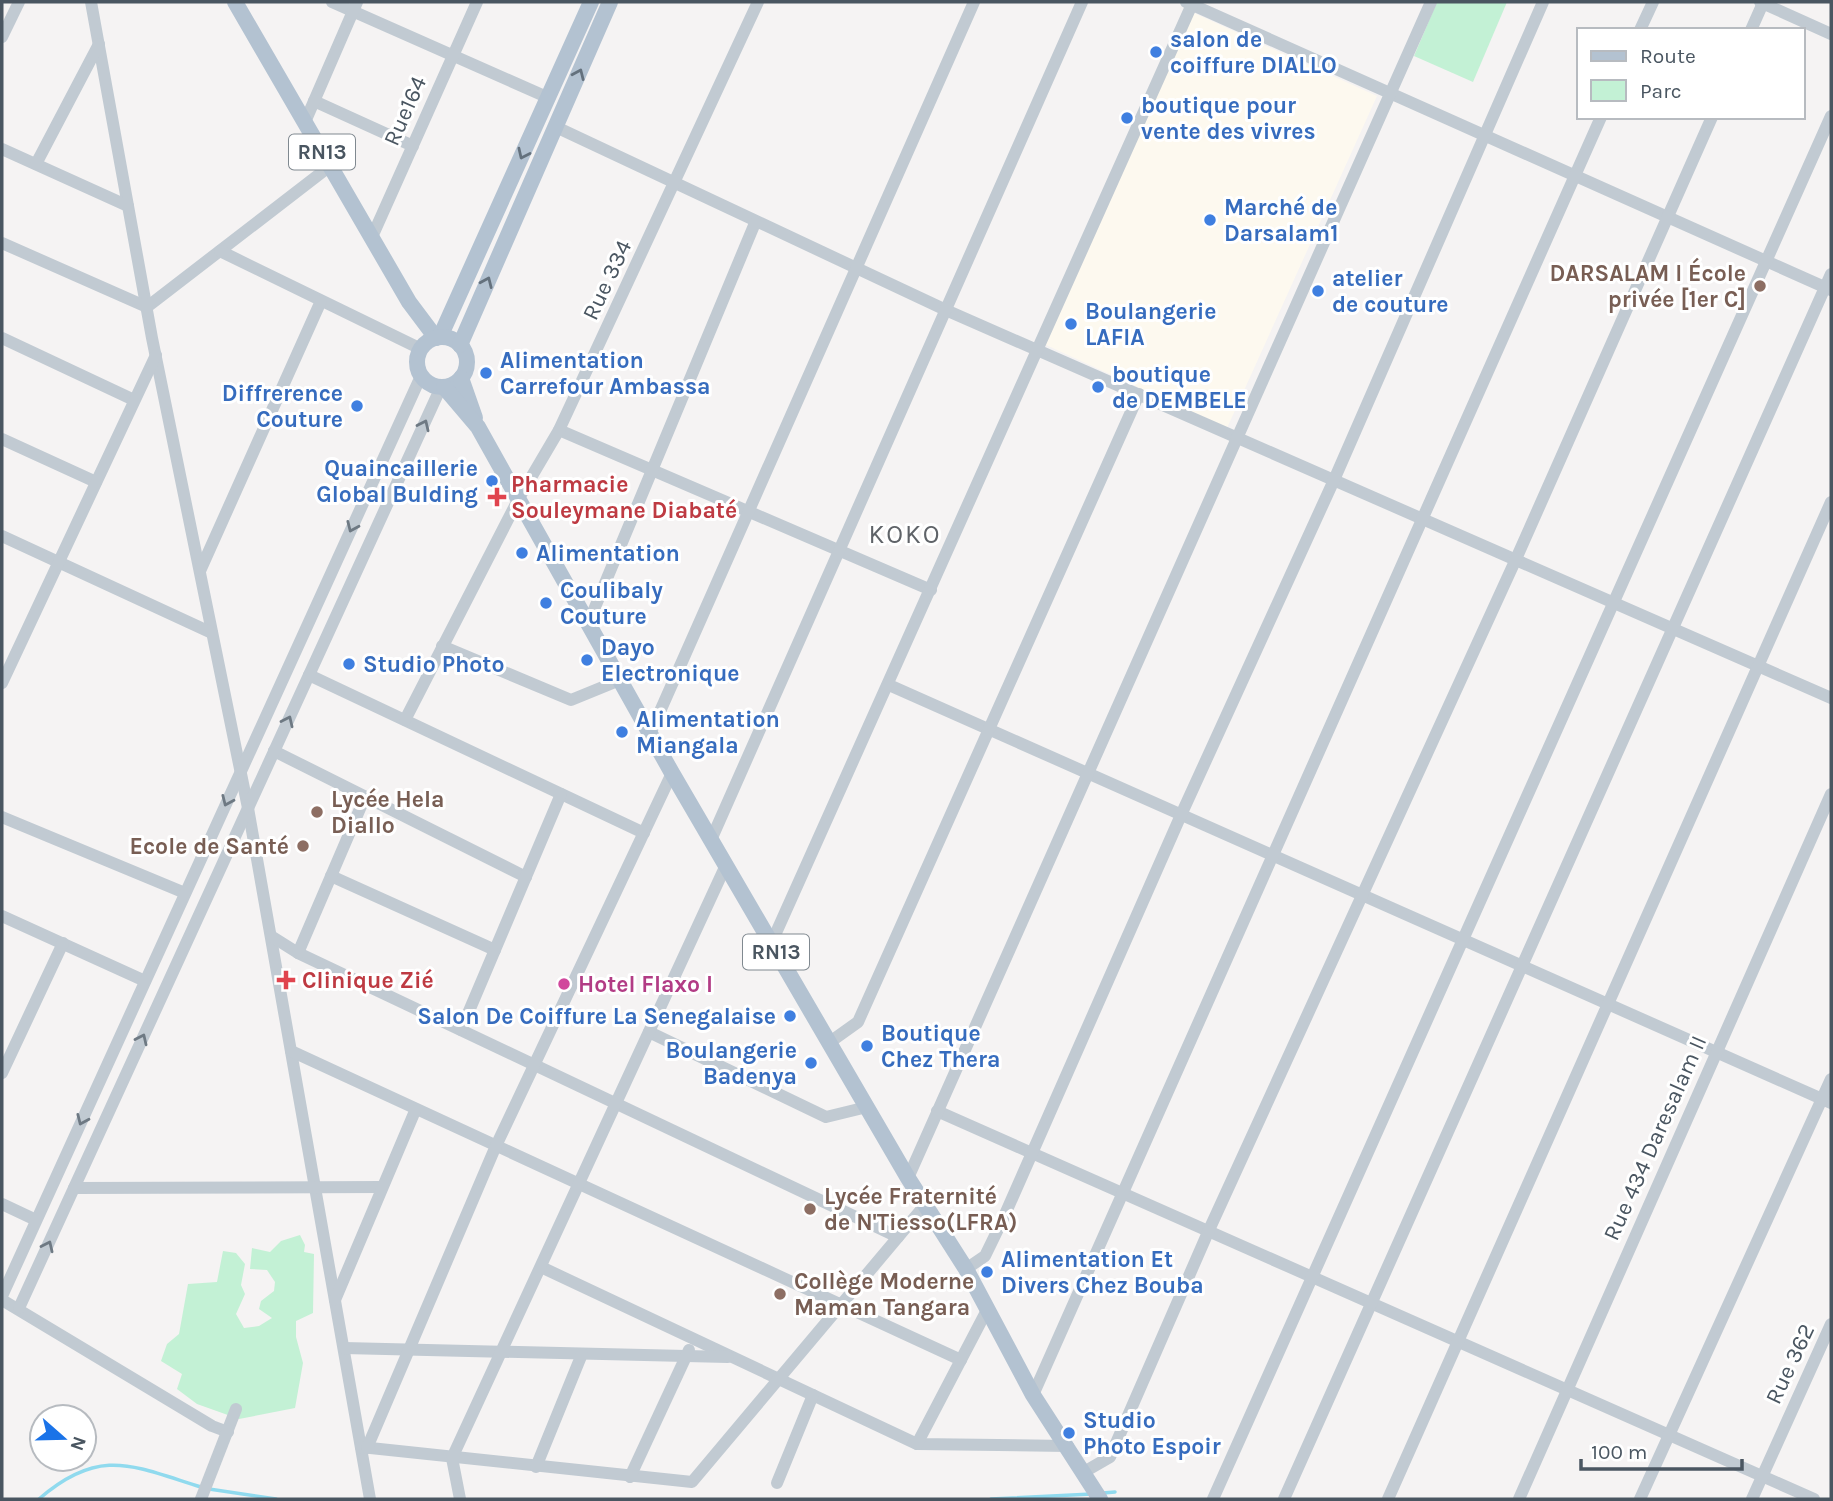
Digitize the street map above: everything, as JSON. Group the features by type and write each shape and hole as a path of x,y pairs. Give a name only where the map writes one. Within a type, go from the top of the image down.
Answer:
{"main road":[{"name":"RN13","path":"235,2 409,302 438,337"},
{"path":"438,337 451,339 460,345 467,361 461,378 442,387 429,384 421,376 417,362 421,349 438,337 590,2"},
{"path":"460,345 610,2"},
{"name":"RN13","path":"409,302 421,349"},
{"name":"RN13","path":"461,378 478,427 672,773 908,1178 966,1269 1033,1395 1100,1499"},
{"name":"RN13","path":"442,387 478,427"}],"street":[{"path":"2,37 19,2"},
{"path":"91,2 156,355 248,808 335,1301 364,1448 370,1499"},
{"path":"332,2 355,6 453,56 548,98"},
{"name":"Rue164","path":"372,237 477,2"},
{"name":"Rue 334","path":"405,720 519,498 559,430 758,2"},
{"path":"650,734 974,2"},
{"path":"711,839 948,311 1082,2"},
{"path":"908,1178 1431,2"},
{"path":"966,1269 985,1256 1032,1153 1181,815 1334,480 1543,2"},
{"path":"1641,28 1653,2"},
{"path":"1752,28 1762,2 1831,34"},
{"path":"772,944 890,685 1190,3 1828,289"},
{"path":"305,121 355,6"},
{"path":"36,164 99,44"},
{"path":"314,101 412,146"},
{"path":"1213,1499 1831,116"},
{"path":"1033,1395 1600,119"},
{"path":"1084,1472 1110,1457 1209,1230 1516,559 1711,119"},
{"path":"556,127 755,223 948,311 1831,698"},
{"path":"2,149 128,206"},
{"path":"147,307 330,166"},
{"path":"588,624 654,472 755,223"},
{"path":"2,243 147,307"},
{"path":"220,251 421,349"},
{"path":"1284,1499 1374,1304 1671,628 1828,289 1831,274"},
{"path":"200,571 321,301"},
{"path":"2,338 134,400"},
{"path":"2,683 156,355"},
{"path":"228,1432 212,1426 2,1298 421,376"},
{"path":"19,1308 442,387"},
{"path":"830,1042 858,1022 1139,394"},
{"path":"559,430 931,590"},
{"path":"2,439 96,482"},
{"path":"1388,1499 1831,502"},
{"path":"2,536 212,633"},
{"path":"442,646 571,700 620,680"},
{"path":"309,675 644,833"},
{"path":"890,685 1827,1101"},
{"path":"274,751 526,877"},
{"path":"364,1448 410,1350 495,1148 672,773"},
{"path":"461,1030 561,794"},
{"name":"Rue 434 Daresalam II","path":"1519,1499 1831,794"},
{"path":"298,953 365,797"},
{"path":"2,817 185,893"},
{"path":"460,1499 452,1458 726,865"},
{"path":"331,876 495,950"},
{"path":"2,916 145,981"},
{"path":"271,936 298,953 898,1237"},
{"path":"2,1073 63,943"},
{"path":"649,1032 826,1117 867,1107"},
{"path":"291,1051 495,1148 961,1360"},
{"path":"1640,1499 1827,1101 1831,1079"},
{"path":"335,1301 415,1111"},
{"path":"937,1111 1814,1499"},
{"path":"74,1188 382,1187"},
{"path":"2,1204 36,1220"},
{"path":"364,1448 692,1482 925,1205"},
{"path":"541,1267 917,1444 1068,1446"},
{"path":"917,1444 987,1310"},
{"name":"Rue 362","path":"1752,1499 1831,1324"},
{"path":"630,1477 694,1339"},
{"path":"344,1348 732,1356"},
{"path":"536,1466 582,1354"},
{"path":"777,1483 813,1395"},
{"path":"201,1499 236,1409"}],"shaded area":[{"name":"Marché de Darsalam1","path":"1194,13 1377,96 1227,428 1044,344"}],"green space":[{"path":"1437,2 1507,2 1473,82 1414,56"},
{"path":"300,1235 305,1245 304,1252 314,1254 313,1313 296,1321 296,1337 303,1363 295,1408 239,1419 197,1404 177,1389 182,1374 161,1361 167,1344 179,1334 188,1284 217,1282 223,1251 236,1253 245,1264 241,1285 245,1294 236,1314 244,1328 259,1326 272,1318 259,1309 261,1301 274,1291 275,1282 267,1270 250,1269 252,1248 270,1252 281,1241"}],"waterway":[{"path":"39,1499 61,1482 99,1466 136,1468 201,1487"},
{"path":"209,1489 276,1499"},
{"path":"1103,1493 1115,1492"},
{"path":"991,1499 1092,1494"}],"place":[{"name":"salon de coiffure DIALLO","path":"1156,52"},
{"name":"boutique pour vente des vivres","path":"1127,118"},
{"name":"Marché de Darsalam1","path":"1210,220"},
{"name":"DARSALAM I École privée [1er C]","path":"1760,286"},
{"name":"atelier de couture","path":"1318,291"},
{"name":"Boulangerie LAFIA","path":"1071,324"},
{"name":"Alimentation Carrefour Ambassa","path":"486,373"},
{"name":"boutique de DEMBELE","path":"1098,387"},
{"name":"Diffrerence Couture","path":"357,406"},
{"name":"Quaincaillerie Global Bulding","path":"492,481"},
{"name":"Pharmacie Souleymane Diabaté","path":"497,497"},
{"name":"Alimentation","path":"522,553"},
{"name":"Coulibaly Couture","path":"546,603"},
{"name":"Dayo Electronique","path":"587,660"},
{"name":"Studio Photo","path":"349,664"},
{"name":"Alimentation Miangala","path":"622,732"},
{"name":"Lycée Hela Diallo","path":"317,812"},
{"name":"Ecole de Santé","path":"303,846"},
{"name":"Clinique Zié","path":"286,980"},
{"name":"Hotel Flaxo I","path":"564,984"},
{"name":"Salon De Coiffure La Senegalaise","path":"790,1016"},
{"name":"Boutique Chez Thera","path":"867,1046"},
{"name":"Boulangerie Badenya","path":"811,1063"},
{"name":"Lycée Fraternité de N'Tiesso(LFRA)","path":"810,1209"},
{"name":"Alimentation Et Divers Chez Bouba","path":"987,1272"},
{"name":"Collège Moderne Maman Tangara","path":"780,1294"},
{"name":"Studio Photo Espoir","path":"1069,1433"}],"district":[{"name":"KOKO","path":"905,534"}]}
